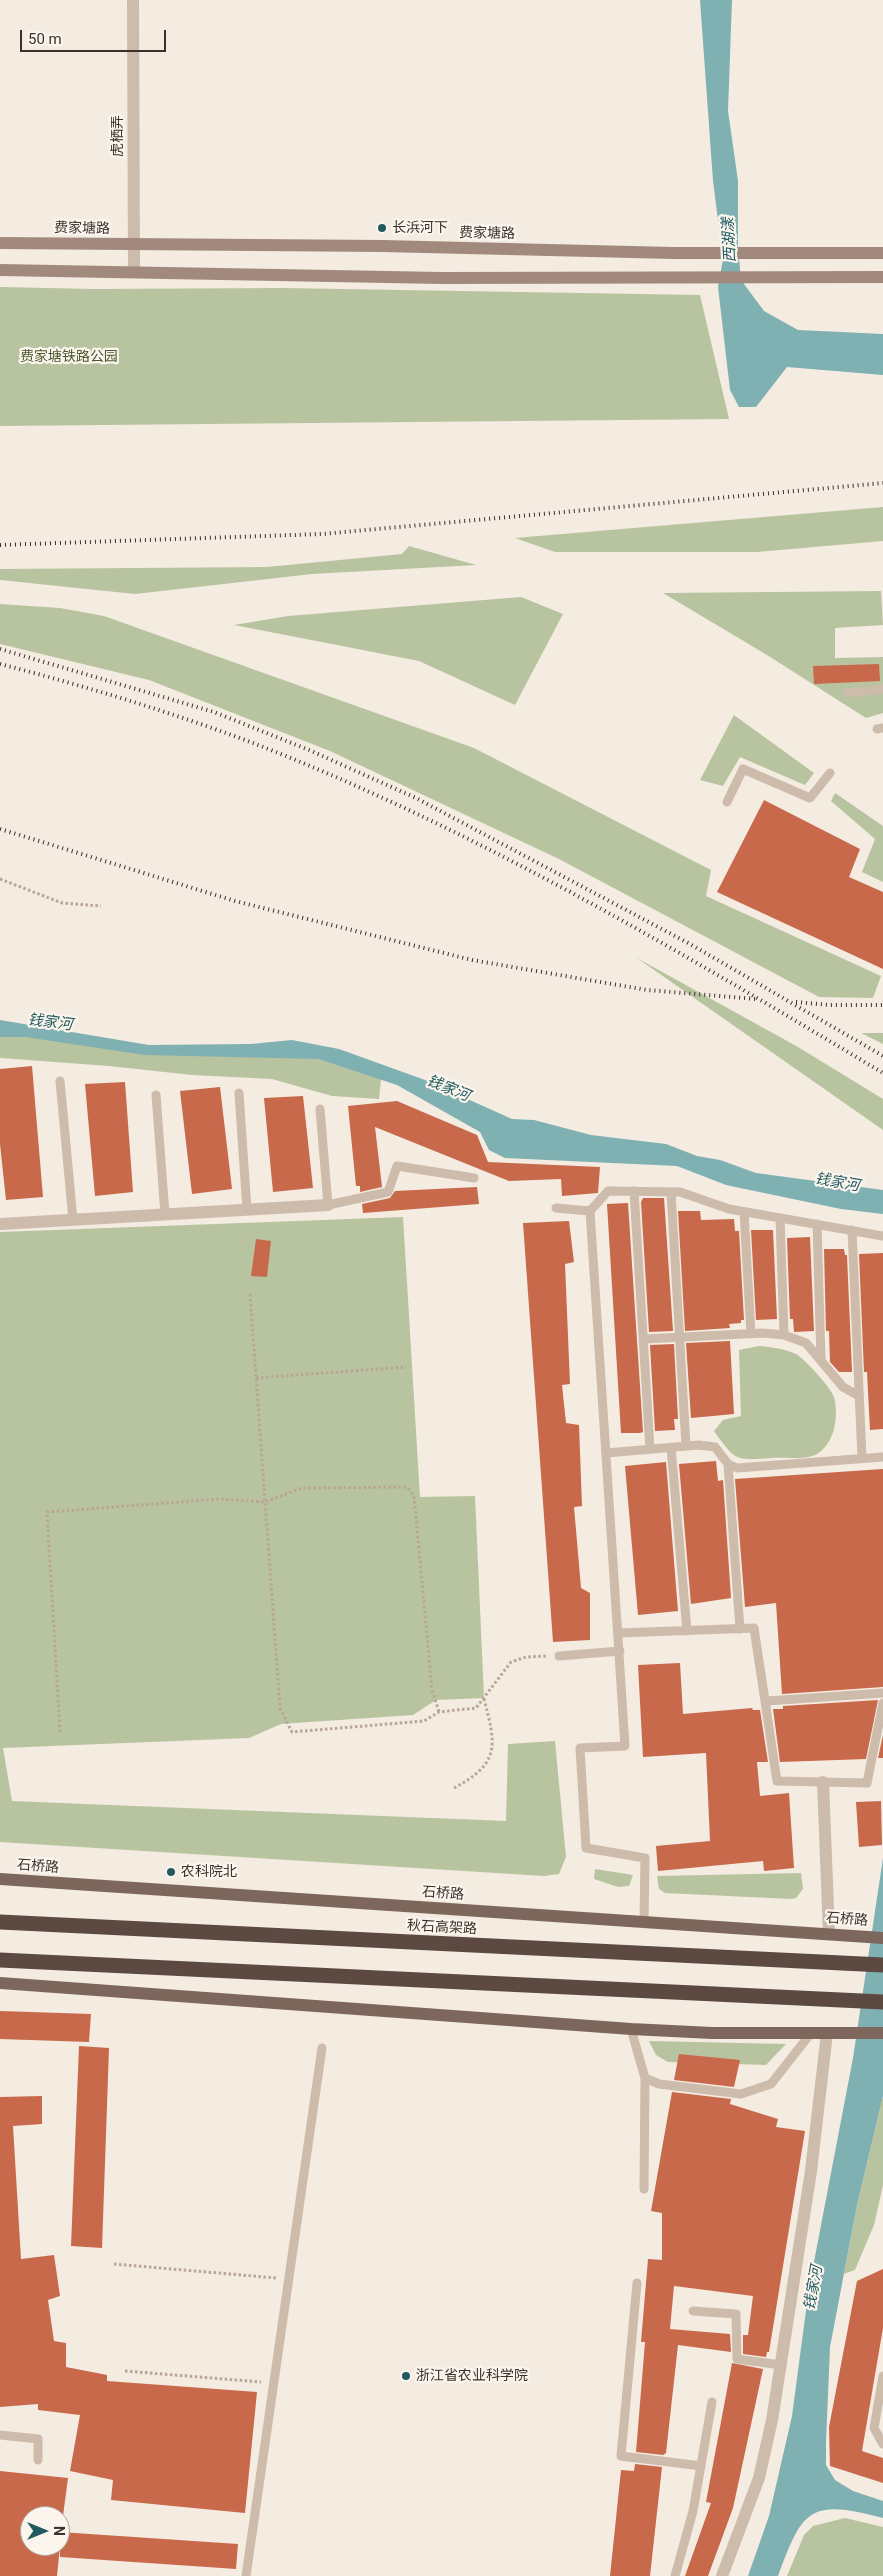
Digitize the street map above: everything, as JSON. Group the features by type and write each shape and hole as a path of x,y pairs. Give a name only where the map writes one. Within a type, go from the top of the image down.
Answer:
{"highway":[{"name":"秋石高架路","path":"0,1922 883,1965"},
{"path":"0,1960 883,2002"}],"main road":[{"name":"石桥路","path":"0,1879 883,1938"},
{"path":"0,1983 631,2030 712,2033 883,2033"}],"street":[{"name":"虎栖弄","path":"133,0 134,272"},
{"name":"费家塘路","path":"0,243 383,246 673,253 883,253"},
{"path":"0,270 442,278 883,277"},
{"path":"0,1224 328,1206"},
{"path":"823,1782 829,1934"},
{"path":"722,2576 759,2478 772,2420 834,2032"}],"lane":[{"path":"847,693 883,689"},
{"path":"727,802 743,769 810,798 830,773"},
{"path":"60,1080 73,1220"},
{"path":"239,1093 247,1210"},
{"path":"156,1095 164,1214"},
{"path":"320,1109 328,1206 388,1192 397,1166 474,1178"},
{"path":"634,1190 650,1449"},
{"path":"644,1922 645,1858 586,1848 580,1748 625,1746 590,1211 608,1191 680,1192 744,1212 883,1236"},
{"path":"671,1192 686,1446"},
{"path":"556,1208 590,1211"},
{"path":"744,1212 751,1334"},
{"path":"780,1218 784,1335"},
{"path":"817,1224 821,1360"},
{"path":"852,1230 862,1458"},
{"path":"644,1339 751,1334 784,1335 806,1343 844,1388 859,1396"},
{"path":"606,1453 686,1446 715,1446 728,1464 737,1468 883,1457"},
{"path":"671,1447 686,1630"},
{"path":"728,1464 740,1628"},
{"path":"619,1633 754,1628 767,1701 777,1781 867,1783 883,1703"},
{"path":"559,1656 620,1651"},
{"path":"767,1701 883,1693"},
{"path":"631,2030 645,2078 644,2189"},
{"path":"645,2078 659,2084 741,2094 771,2084 811,2033"},
{"path":"246,2576 322,2048"},
{"path":"637,2283 621,2456 701,2466"},
{"path":"693,2311 736,2314 737,2359 781,2365"},
{"path":"883,2376 874,2428 883,2444"},
{"path":"675,2576 693,2511 712,2402"},
{"path":"0,2435 38,2439 38,2460"}],"path":[{"path":"0,879 62,903 101,906"},
{"path":"250,1294 280,1708 292,1732 424,1721 439,1712 476,1708 511,1662 526,1657 559,1656"},
{"path":"256,1378 406,1367"},
{"path":"60,1732 48,1512 219,1499 265,1502 302,1488 407,1487 414,1496 432,1690 439,1712"},
{"path":"454,1788 476,1776 487,1762 492,1747 492,1729 484,1698"},
{"path":"114,2264 289,2279"},
{"path":"125,2371 274,2383"}],"green space":[{"name":"费家塘铁路公园","path":"0,287 94,289 282,288 700,295 729,419 0,426"},
{"path":"883,507 883,541 757,552 555,552 515,538"},
{"path":"409,546 476,565 312,574 135,594 0,580 0,569 267,567 402,554"},
{"path":"881,591 883,625 835,628 835,658 883,657 883,713 866,718 767,655 663,593"},
{"path":"521,597 563,614 515,705 419,661 234,625 288,616"},
{"path":"0,604 60,608 104,616 474,748 711,870 706,896 881,976 873,998 819,997 559,859 330,751 149,680 0,644"},
{"path":"734,715 814,773 805,785 740,757 723,786 700,780"},
{"path":"835,793 883,826 883,882 862,872 875,839 831,801"},
{"path":"637,958 798,1047 883,1099 883,1130"},
{"path":"861,1033 883,1033 883,1044"},
{"path":"0,1037 25,1037 318,1059 381,1079 379,1099 332,1096 272,1079 192,1075 109,1066 0,1058"},
{"path":"403,1217 420,1497 475,1496 484,1698 436,1700 413,1715 281,1724 249,1738 3,1748 12,1801 506,1821 508,1744 555,1741 566,1857 559,1874 544,1876 0,1842 0,1232"},
{"path":"759,1346 778,1348 796,1354 811,1367 834,1397 836,1413 831,1437 822,1450 811,1457 744,1459 733,1454 714,1431 723,1420 741,1416 739,1350"},
{"path":"595,1869 633,1875 629,1886 618,1887 594,1879"},
{"path":"801,1873 803,1889 796,1898 791,1899 665,1893 659,1889 657,1876"},
{"path":"649,2041 786,2044 766,2065 668,2062 656,2055"},
{"path":"883,2096 883,2185 874,2225 855,2270 844,2274 857,2205"},
{"path":"845,2518 883,2527 883,2576 787,2576 804,2535 813,2526"}],"water":[{"name":"西湖漾","path":"700,0 732,0 728,111 738,181 738,247 741,280 764,311 798,330 883,334 883,375 787,367 756,407 739,407 730,390 718,287 723,259 713,181"},
{"path":"0,1020 149,1045 251,1044 292,1040 339,1049 425,1080 512,1119 534,1120 591,1135 666,1144 697,1156 720,1160 756,1173 883,1190 883,1214 841,1209 726,1185 677,1166 505,1158 489,1150 480,1132 397,1085 318,1059 145,1055 25,1037 0,1037"},
{"name":"钱家河","path":"883,1858 883,2096 857,2205 830,2347 826,2465 835,2480 853,2491 883,2501 883,2518 839,2509 824,2510 812,2514 803,2523 795,2536 778,2576 748,2576 769,2516 792,2416 809,2288 853,2058"}],"building":[{"path":"879,664 880,681 814,684 813,666"},
{"path":"764,800 860,849 849,877 883,892 883,969 717,892"},
{"path":"32,1066 43,1197 6,1200 0,1144 0,1069"},
{"path":"125,1082 133,1192 95,1196 85,1084"},
{"path":"220,1087 232,1189 192,1194 180,1091"},
{"path":"303,1096 313,1188 273,1192 264,1098"},
{"path":"397,1101 477,1135 488,1162 600,1167 598,1193 562,1196 561,1179 509,1181 375,1127 382,1187 360,1192 360,1186 356,1186 348,1106"},
{"path":"477,1187 479,1204 363,1213 362,1204 390,1198 395,1191"},
{"path":"643,1198 664,1198 673,1331 649,1332 641,1202"},
{"path":"628,1203 643,1432 640,1433 621,1433 607,1204"},
{"path":"678,1211 700,1211 701,1220 734,1219 735,1231 739,1231 744,1320 741,1320 741,1323 729,1324 730,1328 685,1331"},
{"path":"569,1221 574,1262 565,1264 570,1384 562,1385 566,1423 579,1425 582,1506 574,1507 581,1588 590,1593 590,1640 553,1642 523,1223"},
{"path":"751,1230 773,1230 777,1319 756,1320"},
{"path":"810,1237 814,1331 794,1332 793,1319 790,1319 787,1238"},
{"path":"256,1239 271,1241 267,1277 251,1276"},
{"path":"824,1249 844,1249 845,1255 847,1255 852,1372 839,1372 830,1362 829,1331 826,1331"},
{"path":"883,1253 883,1429 870,1430 867,1372 864,1372 859,1254"},
{"path":"730,1341 734,1414 691,1418 686,1343"},
{"path":"674,1344 678,1419 674,1419 675,1430 655,1431 650,1345"},
{"path":"716,1461 718,1481 723,1480 731,1598 691,1604 679,1464"},
{"path":"666,1462 678,1611 638,1615 625,1466"},
{"path":"883,1469 883,1687 782,1694 776,1603 745,1607 735,1479"},
{"path":"680,1663 683,1714 752,1708 753,1710 760,1710 768,1762 757,1762 760,1796 789,1793 794,1868 764,1871 763,1861 658,1871 656,1846 710,1841 706,1753 643,1757 638,1665"},
{"path":"878,1700 866,1759 780,1762 773,1709 783,1709 783,1706"},
{"path":"883,1735 883,1758 878,1758"},
{"path":"881,1801 882,1845 859,1847 856,1802"},
{"path":"0,2011 91,2014 89,2042 0,2039"},
{"path":"79,2046 109,2048 102,2248 71,2246"},
{"path":"679,2054 740,2060 734,2087 674,2080"},
{"path":"672,2092 731,2099 730,2104 778,2119 776,2127 805,2131 769,2352 767,2352 766,2357 743,2354 743,2335 748,2335 753,2296 674,2286 670,2329 730,2334 731,2352 678,2345 666,2453 663,2455 636,2452 645,2342 641,2342 648,2259 662,2260 662,2213 651,2211"},
{"path":"42,2096 42,2124 13,2126 21,2259 54,2255 60,2296 48,2300 54,2341 66,2343 66,2367 107,2375 107,2381 257,2392 245,2513 111,2500 113,2480 70,2471 80,2415 38,2410 38,2404 0,2407 0,2097"},
{"path":"883,2269 883,2328 862,2451 883,2458 883,2483 830,2466 829,2427 857,2281"},
{"path":"732,2363 763,2369 733,2508 708,2576 685,2576 711,2503 706,2502"},
{"path":"635,2464 662,2467 650,2576 610,2576 621,2470 634,2471"},
{"path":"0,2471 68,2478 64,2506 20,2506 20,2556 59,2556 57,2576 0,2576"},
{"path":"70,2533 238,2544 236,2569 60,2557 70,2556"}],"railway":[{"path":"0,545 322,534 883,483"},
{"path":"0,649 214,712 309,750 416,798 690,944 883,1056"},
{"path":"0,664 128,700 253,743 416,813 575,894 730,982 883,1073"},
{"path":"0,829 235,901 472,960 647,990 756,999"},
{"path":"796,1002 829,1005 883,1005"}],"place":[{"name":"长浜河下","path":"382,228"},
{"name":"农科院北","path":"171,1872"},
{"name":"浙江省农业科学院","path":"406,2376"}]}
